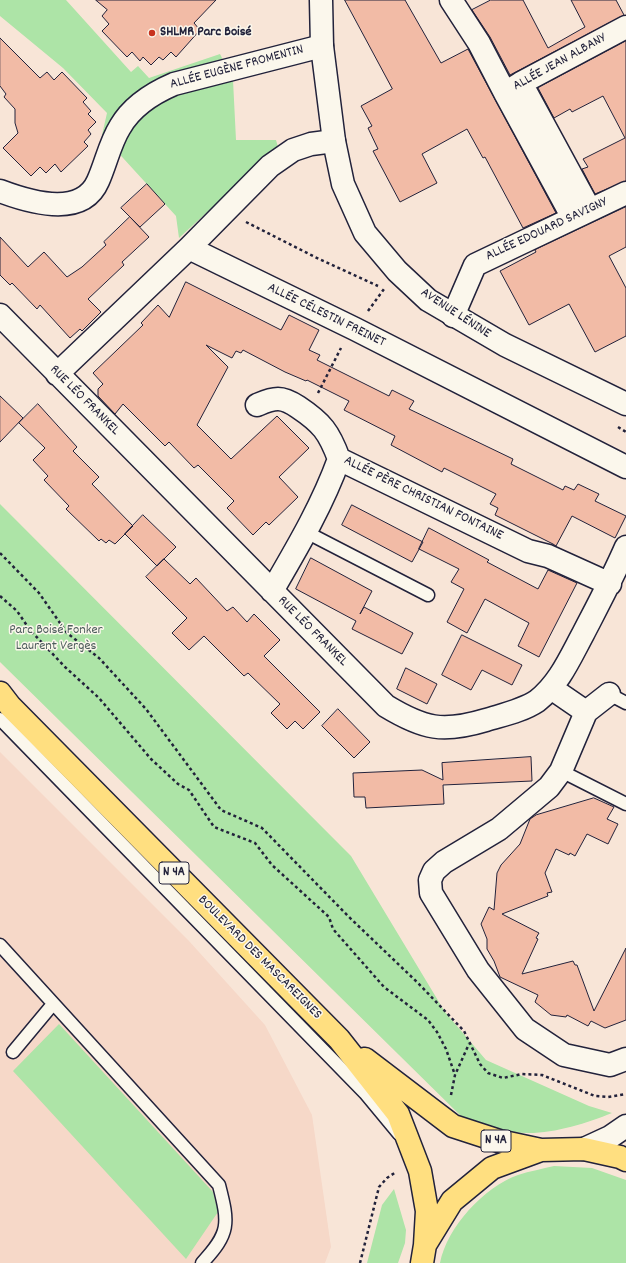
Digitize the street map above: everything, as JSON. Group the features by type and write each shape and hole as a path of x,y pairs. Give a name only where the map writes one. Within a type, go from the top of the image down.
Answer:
{"main road":[{"name":"BOULEVARD DES MASCAREIGNES","path":"3,704 338,1039 398,1114 420,1171 427,1211 424,1254"},
{"name":"BOULEVARD DES MASCAREIGNES","path":"338,1039 453,1126 499,1142 541,1150"},
{"path":"424,1254 452,1201 492,1168 541,1150 584,1149 620,1157 626,1160"}],"street":[{"name":"AVENUE LÉNINE","path":"321,0 322,46 334,141 343,184 365,233 397,271 428,300 505,345 626,404"},
{"name":"ALLÉE JEAN ALBANY","path":"451,0 478,43 513,88 626,27"},
{"name":"ALLÉE EUGÈNE FROMENTIN","path":"0,191 26,201 64,204 79,201 90,194 98,182 120,126 137,107 153,93 174,84 322,46"},
{"path":"513,88 582,214"},
{"path":"57,374 189,248 270,166 293,150 311,144 334,141"},
{"name":"ALLÉE EDOUARD SAVIGNY","path":"453,316 475,264 626,193"},
{"name":"ALLÉE CÉLESTIN FREINET","path":"189,248 353,328 626,467"},
{"name":"RUE LÉO FRANKEL","path":"0,315 386,706 419,724 442,729 464,727 517,711 536,701 552,688 562,674 610,584 626,547"},
{"name":"ALLÉE PÈRE CHRISTIAN FONTAINE","path":"257,405 270,400 280,399 290,401 321,424 332,441 339,459 528,551 548,556 610,584"},
{"path":"272,591 306,532 330,484 339,459"},
{"path":"552,688 586,712"},
{"path":"618,698 586,712 561,771 549,787 499,829 444,862 434,871 430,880 431,893 478,970 525,1030 564,1055 610,1065 626,1060"},
{"path":"584,1149 610,1137 626,1126"}],"lane":[{"path":"306,532 428,595"},
{"path":"3,704 365,1093 414,1156"},
{"path":"561,771 626,804"},
{"path":"0,945 219,1185 227,1215 225,1232 218,1246 202,1263"},
{"path":"13,1052 53,1004"}],"path":[{"path":"225,212 315,257 384,289"},
{"path":"308,413 353,328 397,271"},
{"path":"0,553 39,593 67,633 99,658 146,710 221,810 262,828 349,917 418,983 464,1031 480,1064 488,1073 503,1078 522,1074 542,1075 595,1096 608,1097 626,1094"},
{"path":"0,596 16,611 30,630 65,667 99,698 151,759 178,784 189,790 214,827 255,843 272,865 329,918 333,929 384,986 428,1020 438,1032 446,1049 454,1075"},
{"path":"453,1126 457,1117 450,1094 454,1075 470,1044"},
{"path":"360,1263 379,1187 387,1178 401,1169 414,1156"}],"shaded area":[{"path":"0,752 189,941 265,1025 312,1115 331,1247 325,1263 0,1263"}],"green space":[{"path":"0,0 66,0 131,72 138,66 149,78 220,54 233,80 236,140 276,140 278,147 179,238 176,216 102,135 107,113 63,68 0,16"},
{"name":"Parc Boisé Fonker Laurent Vergès","path":"0,504 351,856 445,1012 486,1060 589,1106 612,1113 571,1127 539,1133 521,1133 489,1127 465,1120 0,662"},
{"path":"59,1024 213,1192 218,1212 186,1259 13,1071"},
{"path":"554,1166 592,1168 626,1180 626,1263 440,1263 450,1236 459,1222 480,1199 492,1189 518,1175"},
{"path":"394,1189 406,1230 405,1243 398,1263 367,1263 382,1205"}],"building":[{"name":"SHLMR Parc Boisé","path":"96,0 216,0 194,23 200,30 176,57 171,52 163,60 159,57 151,65 143,57 140,61 132,52 127,57 102,31 109,24 102,16 107,10"},
{"path":"345,0 405,0 441,63 468,49 556,213 523,228 485,157 483,158 467,129 422,154 437,183 400,202 373,151 378,149 368,128 372,126 361,106 392,89"},
{"path":"491,0 523,0 548,48 585,27 571,0 616,0 624,15 510,75 490,37 472,10"},
{"path":"0,38 40,78 47,72 54,80 62,72 87,98 83,102 91,111 88,114 96,122 88,130 91,134 84,142 88,146 61,172 55,164 46,173 40,167 31,176 3,148 18,133 15,123 15,109 4,97 6,94 0,86"},
{"path":"626,41 626,181 595,194 582,169 588,167 583,159 625,138 603,96 572,112 570,109 554,118 538,88"},
{"path":"147,184 165,204 140,227 121,208"},
{"path":"626,207 626,247 609,256 626,288 626,336 595,352 569,304 529,325 500,271 536,252 535,250"},
{"path":"130,217 149,237 122,262 124,265 88,299 101,312 82,331 80,329 70,338 40,305 37,309 12,283 10,285 0,275 0,237 28,267 44,252 67,277 82,267 106,245 104,242"},
{"path":"186,282 281,330 289,315 319,330 309,350 320,355 317,360 389,396 392,390 414,401 409,409 513,459 511,464 563,490 565,486 574,490 578,484 599,494 595,501 626,516 615,538 572,516 556,546 495,515 498,508 490,504 496,494 444,468 442,472 391,445 395,436 344,410 349,401 307,380 306,381 285,372 243,350 241,353 236,351 232,358 206,345 228,367 197,425 231,459 277,416 309,448 279,477 298,497 269,525 266,522 253,535 227,508 234,501 198,465 194,468 169,442 165,446 123,404 115,414 98,396 98,389 103,384 93,373 143,325 141,323 158,305 169,317"},
{"path":"0,396 23,418 0,442"},
{"path":"38,404 77,447 73,451 99,477 92,484 133,526 115,544 109,540 106,543 101,539 99,541 66,509 69,506 44,480 48,476 33,460 45,448 19,423"},
{"path":"352,505 423,542 412,562 342,525"},
{"path":"143,515 176,547 157,566 125,534"},
{"path":"429,528 489,560 487,562 538,589 548,570 577,583 539,657 518,646 529,623 485,599 467,633 447,622 464,589 451,582 459,569 419,549"},
{"path":"311,558 372,591 360,614 364,607 413,633 402,654 352,629 356,621 296,589"},
{"path":"164,559 190,584 196,578 227,611 233,607 247,622 254,614 280,640 264,656 320,712 303,729 295,721 287,729 271,713 280,704 248,673 244,676 204,636 189,650 172,633 187,618 146,577"},
{"path":"462,635 522,665 512,685 482,670 471,690 442,675"},
{"path":"406,668 437,684 427,704 397,689"},
{"path":"338,709 370,742 354,758 322,726"},
{"path":"531,757 532,781 443,785 444,804 366,808 365,797 354,797 353,773 422,770 443,780 442,763"},
{"path":"594,798 614,807 607,819 618,824 608,844 587,834 575,856 556,849 545,873 552,892 547,893 548,896 502,914 539,933 536,938 538,939 522,974 573,961 575,965 577,965 594,1011 626,948 626,1020 605,1028 591,1021 588,1026 567,1015 566,1017 551,1015 535,1002 538,995 500,977 494,961 487,949 487,939 481,924 489,907 494,910 497,873 501,865 520,844 530,819 536,815"}],"place":[{"name":"SHLMR Parc Boisé","path":"152,33"}]}
